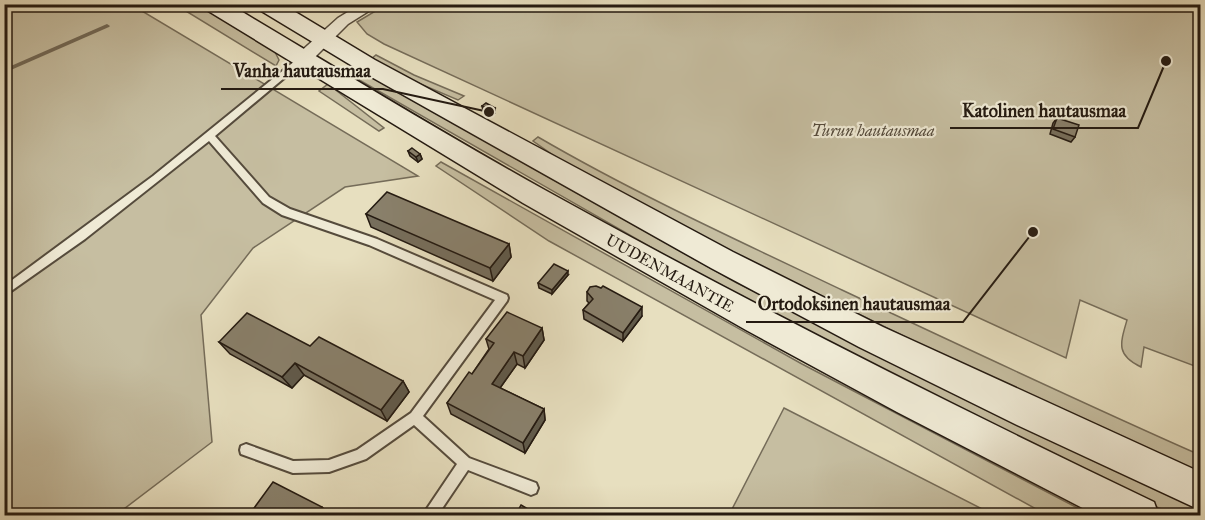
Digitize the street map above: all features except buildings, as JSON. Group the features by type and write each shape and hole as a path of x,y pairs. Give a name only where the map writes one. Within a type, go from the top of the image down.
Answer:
{"main road":[{"name":"UUDENMAANTIE","path":"213,4 314,48 367,65 722,260 872,337 1029,413 1200,491"},
{"name":"UUDENMAANTIE","path":"266,4 314,48 530,194 700,291 966,430 1140,516"}],"street":[{"path":"314,48 343,21 368,5"}],"lane":[{"path":"4,292 68,248 210,136 314,48"},
{"path":"210,136 266,200 286,212 373,242 503,298 415,417 361,455 329,466 293,467 246,450"},
{"path":"415,417 465,463 531,488"},
{"path":"429,516 465,463"}],"green space":[{"name":"Turun hautausmaa","path":"387,4 1200,5 1200,368 1144,347 1141,367 1133,363 1127,358 1122,348 1127,320 1080,300 1066,358 384,44 367,34 357,22"},
{"path":"4,5 132,5 418,176 345,187 253,248 201,315 212,442 116,515 5,515"},
{"path":"176,5 198,5 261,42 275,52 279,60 276,66"},
{"path":"376,55 414,75 464,96 458,100 411,80 371,59"},
{"path":"355,68 737,283 1104,462 1200,505 1200,515 1175,515 1095,480 731,293 347,73"},
{"path":"328,84 384,128 379,131 319,91"},
{"path":"538,137 650,198 726,235 1021,374 1200,455 1200,474 1067,416 657,215 583,176 533,141"},
{"path":"441,162 802,364 1091,515 1047,515 549,241 436,166"},
{"path":"784,408 994,515 729,515"}],"waterway":[{"path":"4,71 107,26"}],"place":[{"name":"Katolinen hautausmaa","path":"1166,61"},
{"name":"Vanha hautausmaa","path":"489,112"},
{"name":"Ortodoksinen hautausmaa","path":"1033,232"}]}
